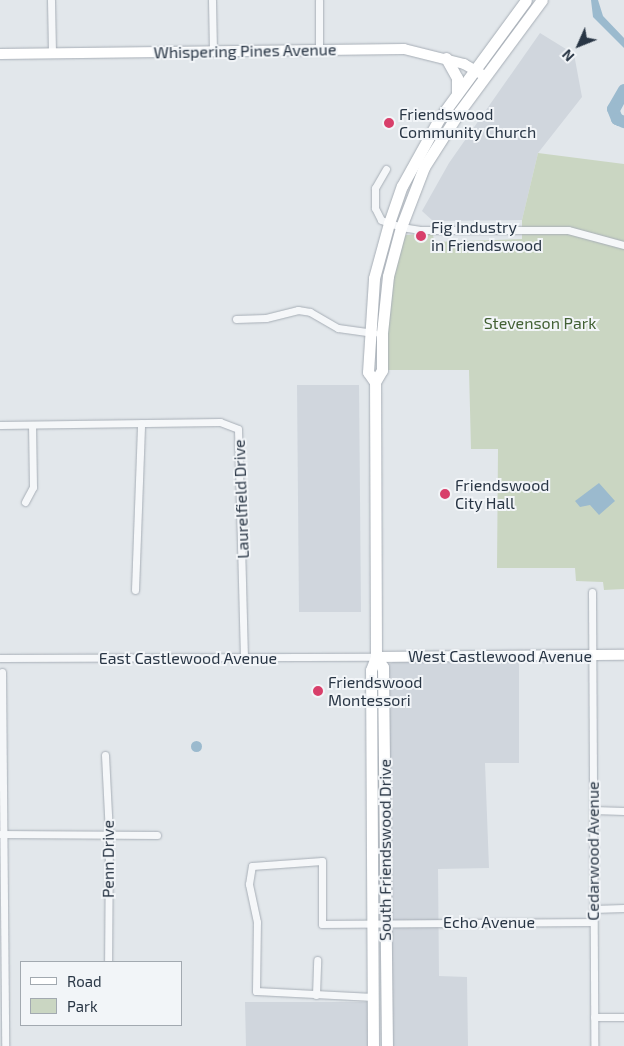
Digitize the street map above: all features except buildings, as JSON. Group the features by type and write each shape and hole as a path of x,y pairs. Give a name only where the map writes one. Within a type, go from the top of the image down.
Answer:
{"main road":[{"name":"South Friendswood Drive","path":"375,382 368,372 368,333 374,278 388,223 420,150 456,95 526,0"},
{"name":"South Friendswood Drive","path":"373,1046 371,670 376,657 375,382 382,370 382,333 388,276 401,227 424,167 485,76 542,0"},
{"name":"Whispering Pines Avenue","path":"0,54 404,49 446,58 476,69 485,76"},
{"path":"446,58 457,78 456,95"},
{"name":"West Castlewood Avenue","path":"376,657 624,655"},
{"name":"South Friendswood Drive","path":"376,657 383,667 387,1046"}],"street":[{"path":"51,0 52,54"},
{"path":"212,0 213,52"},
{"path":"319,0 320,50"},
{"path":"386,169 374,196 376,212 388,223 401,227 568,230 624,245"},
{"path":"236,319 266,318 298,310 310,312 338,328 368,333 382,333"},
{"name":"Laurelfield Drive","path":"0,425 220,422 238,429 244,658"},
{"path":"135,590 141,423"},
{"path":"25,502 33,487 32,425"},
{"name":"Cedarwood Avenue","path":"592,592 594,1046"},
{"name":"East Castlewood Avenue","path":"0,658 376,657"},
{"path":"2,672 5,1046"},
{"name":"Penn Drive","path":"105,756 109,833 108,961"},
{"path":"593,810 624,811"},
{"path":"2,834 109,833 157,835"},
{"name":"Echo Avenue","path":"316,994 256,991 257,922 249,884 252,866 322,861 322,924 593,922"},
{"path":"593,909 624,908"},
{"path":"317,960 316,994 373,997"},
{"path":"594,1017 624,1017"}],"shaded area":[{"path":"540,33 574,54 582,97 538,153 522,220 433,221 422,211 449,163"},
{"path":"297,385 359,385 361,612 299,612"},
{"path":"519,660 519,763 485,763 489,868 438,869 439,976 467,977 468,1046 391,1046 387,665 395,661"},
{"path":"245,1002 369,1002 369,1046 246,1046"}],"green space":[{"name":"Stevenson Park","path":"538,153 624,164 624,589 604,590 603,582 576,581 575,568 497,568 498,449 471,449 469,370 385,370 386,331 393,275 402,240 406,235 419,234 433,234 434,242 522,239 522,220"}],"water":[{"path":"591,0 598,0 603,16 624,38 624,48 593,17"},
{"path":"624,90 624,104 618,115 624,119 624,126 617,126 612,114 613,104"},
{"path":"599,483 615,501 599,515 590,505 580,507 575,501"},
{"path":"196,740 202,746 196,752 190,746"}],"waterway":[{"path":"624,90 613,109 617,119 624,122"}],"place":[{"name":"Friendswood Community Church","path":"389,123"},
{"name":"Fig Industry in Friendswood","path":"421,236"},
{"name":"Friendswood City Hall","path":"445,494"},
{"name":"Friendswood Montessori","path":"318,691"}]}
